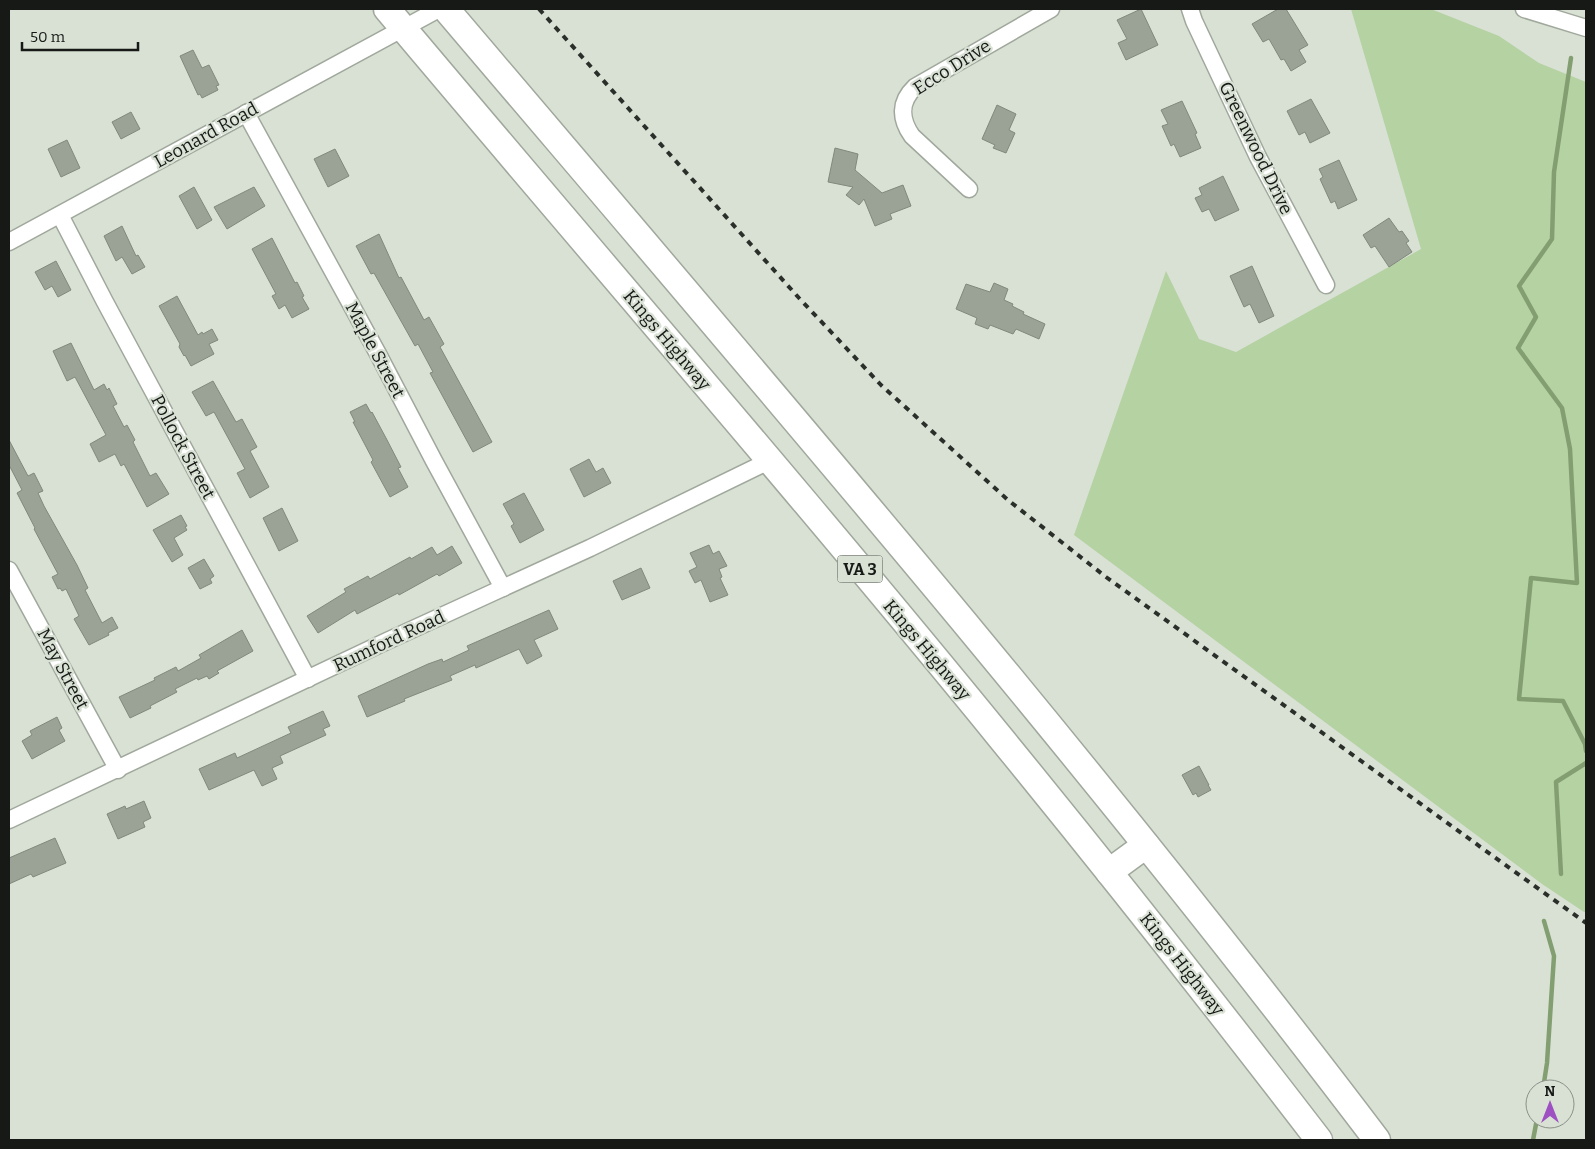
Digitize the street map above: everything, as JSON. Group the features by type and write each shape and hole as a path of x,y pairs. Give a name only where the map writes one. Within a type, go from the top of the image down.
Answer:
{"highway":[{"name":"Kings Highway","path":"387,9 770,461 1003,740 1319,1140"},
{"name":"VA 3","path":"446,9 838,470 1018,687 1146,845 1377,1140"},
{"path":"1109,872 1146,845"}],"street":[{"name":"Leonard Road","path":"9,242 439,9"},
{"name":"Ecco Drive","path":"969,189 912,136 905,127 902,116 903,105 915,87 1051,9"},
{"name":"Greenwood Drive","path":"1190,9 1258,158 1326,285"},
{"path":"1524,9 1586,28"},
{"name":"Maple Street","path":"246,113 503,588"},
{"name":"Pollock Street","path":"60,215 308,679"},
{"name":"Rumford Road","path":"9,820 590,548 770,461"},
{"name":"May Street","path":"9,570 118,770"}],"green space":[{"path":"1351,9 1431,9 1499,36 1539,63 1586,82 1586,912 1542,884 1074,535 1166,271 1199,339 1236,352 1421,249"}],"building":[{"path":"1141,9 1158,45 1126,60 1118,43 1127,39 1117,20"},
{"path":"1278,9 1286,9 1308,45 1299,50 1306,62 1291,71 1284,59 1281,60 1269,39 1263,42 1252,24"},
{"path":"193,50 202,68 209,65 219,85 216,86 218,90 202,98 200,94 198,95 180,56"},
{"path":"1311,99 1330,133 1310,143 1305,132 1299,135 1287,111"},
{"path":"1182,101 1197,133 1195,134 1201,148 1180,157 1174,144 1171,146 1162,126 1168,124 1161,110"},
{"path":"997,105 1016,114 1009,130 1015,133 1006,153 993,148 995,145 982,139"},
{"path":"131,112 140,129 121,139 112,122"},
{"path":"67,140 80,168 61,177 48,149"},
{"path":"835,148 858,154 855,170 882,193 903,185 911,206 890,214 892,219 875,226 864,199 859,205 846,195 853,187 828,182"},
{"path":"335,149 349,176 328,187 314,159"},
{"path":"1339,160 1357,200 1338,209 1335,201 1331,203 1320,179 1323,177 1319,169"},
{"path":"1223,176 1239,210 1215,221 1209,209 1202,212 1195,198 1202,195 1199,188"},
{"path":"194,187 212,220 197,229 179,196"},
{"path":"254,187 265,206 227,229 214,207"},
{"path":"1389,218 1399,232 1402,231 1409,241 1406,243 1412,252 1389,267 1375,246 1371,248 1363,235"},
{"path":"122,226 136,256 138,255 145,267 132,274 122,257 116,261 104,236"},
{"path":"379,234 399,278 401,277 424,320 429,317 444,344 440,347 492,442 473,452 430,373 433,372 418,344 415,346 374,273 371,274 356,246"},
{"path":"272,238 295,283 297,282 304,296 302,297 309,309 292,318 285,305 279,309 272,296 276,294 252,249"},
{"path":"56,261 71,290 58,297 52,286 45,290 35,272"},
{"path":"1252,266 1274,316 1259,323 1250,304 1244,307 1230,276"},
{"path":"994,283 1008,289 1004,300 1024,312 1023,314 1045,324 1039,339 1016,329 1013,334 990,325 988,329 975,324 977,318 956,309 966,284 990,292"},
{"path":"177,296 198,335 212,329 218,340 209,344 214,354 191,366 179,347 180,344 159,306"},
{"path":"71,343 94,390 104,384 107,390 109,388 117,404 113,406 124,427 127,425 135,440 133,442 150,476 156,473 169,494 147,507 124,464 121,466 115,454 99,462 90,444 106,435 75,377 67,381 53,351"},
{"path":"213,381 236,422 242,419 257,447 250,451 269,487 250,498 237,473 245,469 214,412 206,416 192,392"},
{"path":"366,404 401,467 398,468 408,487 390,497 371,462 373,460 353,422 355,422 350,412"},
{"path":"9,440 28,476 34,473 43,491 38,493 77,565 88,588 85,590 102,623 112,617 118,628 89,645 74,619 79,616 66,589 62,591 60,588 58,589 52,577 58,574 17,493 22,490 9,465"},
{"path":"589,459 596,472 603,468 611,483 584,497 570,469"},
{"path":"524,493 544,530 520,543 511,526 514,524 503,504"},
{"path":"282,508 298,541 279,551 263,518"},
{"path":"181,515 187,530 174,538 183,555 172,562 153,530"},
{"path":"709,545 713,554 719,551 727,566 719,569 722,577 720,578 728,595 710,602 701,580 695,583 689,571 697,567 690,553"},
{"path":"452,546 462,563 439,576 437,574 399,595 398,593 357,614 355,610 318,633 307,616 346,592 344,589 368,576 370,579 432,547 437,555"},
{"path":"204,559 214,576 210,579 212,583 200,589 188,568"},
{"path":"641,568 650,588 622,600 613,581"},
{"path":"549,610 558,629 534,640 542,656 527,664 519,649 476,668 475,665 450,676 452,680 404,699 405,701 367,717 358,696 428,664 442,659 443,662 469,650 467,646"},
{"path":"242,630 253,651 217,671 219,673 209,679 207,676 198,680 197,678 175,689 177,692 130,718 119,697 155,680 154,678 176,667 178,671 201,658 199,655"},
{"path":"323,711 330,726 323,729 326,735 280,756 283,763 272,768 277,779 262,786 254,770 209,790 199,769 235,753 237,758 291,733 288,727"},
{"path":"57,717 62,728 59,730 65,741 32,759 22,741 32,735 30,731"},
{"path":"1199,766 1211,790 1198,797 1196,793 1193,795 1182,775"},
{"path":"144,801 151,818 143,822 145,827 118,839 107,814 125,806 126,809"},
{"path":"55,838 66,863 33,877 31,874 9,884 9,858"}],"waterway":[{"path":"1571,58 1554,172 1552,239 1519,286 1536,317 1518,348 1562,408 1570,449 1577,583 1531,578 1519,699 1563,701 1585,744 1586,751"},
{"path":"1561,874 1556,782 1586,763"},
{"path":"1544,921 1554,956 1545,1079"},
{"path":"1533,1140 1535,1129"}],"railway":[{"path":"539,9 799,298 881,385 1008,500 1106,577 1586,923"}]}
